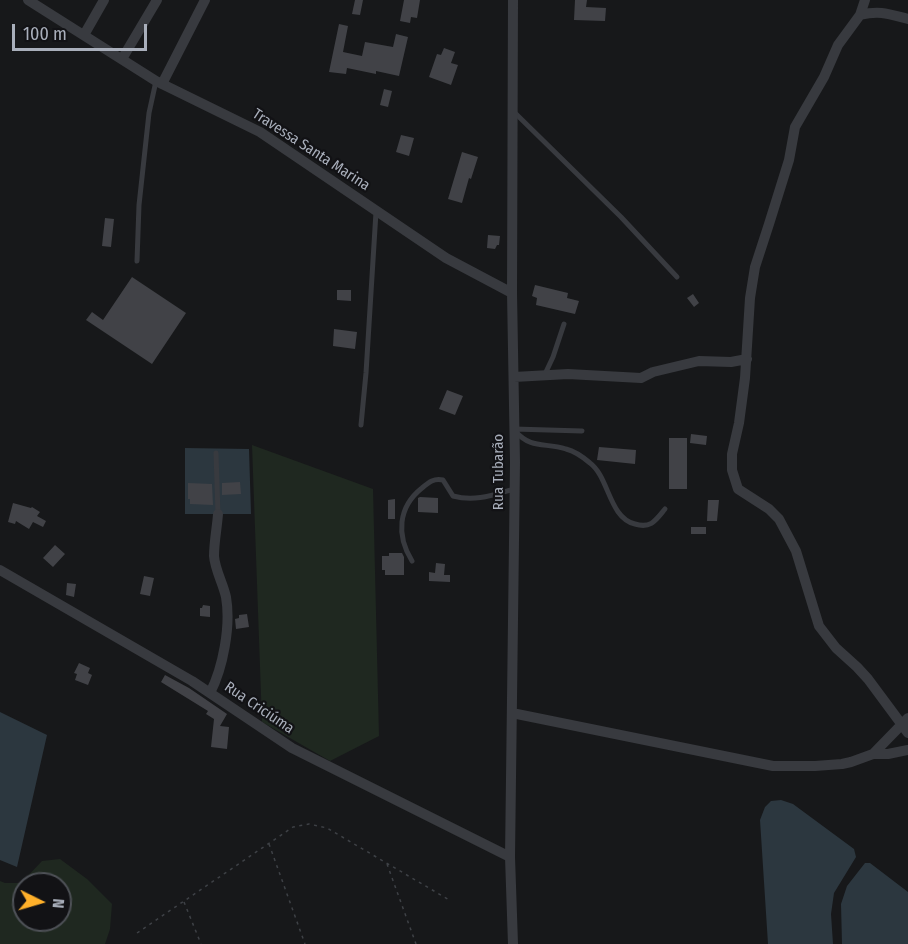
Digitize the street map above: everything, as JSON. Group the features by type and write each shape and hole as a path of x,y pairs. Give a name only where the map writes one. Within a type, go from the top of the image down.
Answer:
{"street":[{"name":"Travessa Santa Marina","path":"28,0 159,82 260,132 446,258 512,293"},
{"path":"84,35 104,0"},
{"path":"122,59 156,0"},
{"path":"159,82 205,0"},
{"name":"Rua Tubarão","path":"513,0 514,489 510,857 513,944"},
{"path":"865,0 860,15 838,45 824,77 795,127 789,159 755,267 750,298 747,359 732,454 732,470 738,489 769,509 779,519 796,550 819,626 836,648 868,678 906,725 873,754"},
{"path":"860,15 884,12 908,19"},
{"path":"514,377 568,374 641,378 653,372 696,361 732,362 747,359"},
{"path":"210,693 220,665 227,610 214,558 218,514"},
{"name":"Rua Criciúma","path":"0,570 182,675 292,748 510,857"},
{"path":"512,713 773,766 842,764 873,754 908,750"}],"lane":[{"path":"137,261 139,205 149,113 159,82"},
{"path":"513,110 621,216 677,277"},
{"path":"361,425 376,210"},
{"path":"544,375 550,365 564,324"},
{"path":"514,429 582,430"},
{"path":"514,429 532,444 567,449 590,463 598,470 613,503 627,521 645,525 653,523 665,509"},
{"path":"216,453 218,514"},
{"path":"412,561 402,542 404,510 409,500 429,482 443,480 453,496 468,499 478,499 514,489"}],"path":[{"path":"137,933 293,827 309,824 327,828 451,901"},
{"path":"268,843 305,944"},
{"path":"387,863 416,944"},
{"path":"184,902 201,944"}],"shaded area":[{"path":"252,445 373,489 379,736 330,761 262,722"},
{"path":"185,448 249,449 251,514 185,514"},
{"path":"0,712 47,735 17,867 0,860"},
{"path":"781,800 793,804 854,849 856,857 834,893 831,914 833,944 768,944 760,820 765,807 771,801"},
{"path":"60,859 87,879 112,904 110,929 105,944 0,944 0,881 12,883 12,932 72,932 72,872 32,872 42,861"},
{"path":"865,863 870,863 908,892 908,944 842,944 841,904 847,886"}],"building":[{"path":"355,0 363,0 360,15 352,14"},
{"path":"404,0 420,0 417,18 411,17 410,23 400,21"},
{"path":"575,0 587,0 586,7 606,8 605,21 574,20"},
{"path":"339,24 348,26 343,52 362,56 365,42 393,47 396,34 408,37 399,76 347,68 346,74 329,72"},
{"path":"444,48 455,52 451,63 458,65 451,85 429,77 437,54 441,55"},
{"path":"384,89 392,91 388,107 380,105"},
{"path":"401,135 414,138 409,156 396,152"},
{"path":"462,152 478,157 462,203 448,199"},
{"path":"105,218 114,219 111,247 102,246"},
{"path":"488,235 500,236 499,245 495,249 487,248"},
{"path":"132,277 186,313 152,364 86,320 92,312 103,320"},
{"path":"535,285 568,293 567,298 579,301 575,314 536,305 537,298 532,296"},
{"path":"337,290 351,290 351,301 337,300"},
{"path":"693,294 699,303 694,307 687,298"},
{"path":"334,329 357,332 355,349 333,346"},
{"path":"447,390 463,396 455,415 439,409"},
{"path":"691,434 707,436 706,445 690,443"},
{"path":"669,438 687,438 687,489 669,489"},
{"path":"599,447 636,450 635,464 597,460"},
{"path":"240,482 241,494 222,495 222,483"},
{"path":"188,483 212,484 213,505 190,504"},
{"path":"418,498 438,498 438,513 418,512"},
{"path":"395,499 395,519 388,519 388,500"},
{"path":"708,500 719,500 717,521 707,521"},
{"path":"13,503 32,507 40,512 37,516 46,521 43,527 33,522 29,529 16,521 15,524 8,522"},
{"path":"691,527 706,527 706,534 691,534"},
{"path":"55,545 65,554 53,567 43,558"},
{"path":"389,553 402,553 404,575 385,575 385,570 382,570 382,556 389,556"},
{"path":"436,563 445,564 444,575 450,575 450,582 429,581 429,572 435,573"},
{"path":"144,576 154,578 150,596 140,594"},
{"path":"67,583 76,584 74,597 66,595"},
{"path":"203,605 210,606 210,617 200,616 200,608"},
{"path":"247,614 249,627 236,629 235,619 239,618 239,615"},
{"path":"79,663 90,668 88,673 92,675 88,685 75,680 77,674 74,673"},
{"path":"165,675 227,714 220,726 229,727 227,749 211,747 214,719 206,714 208,711 161,682"}]}
